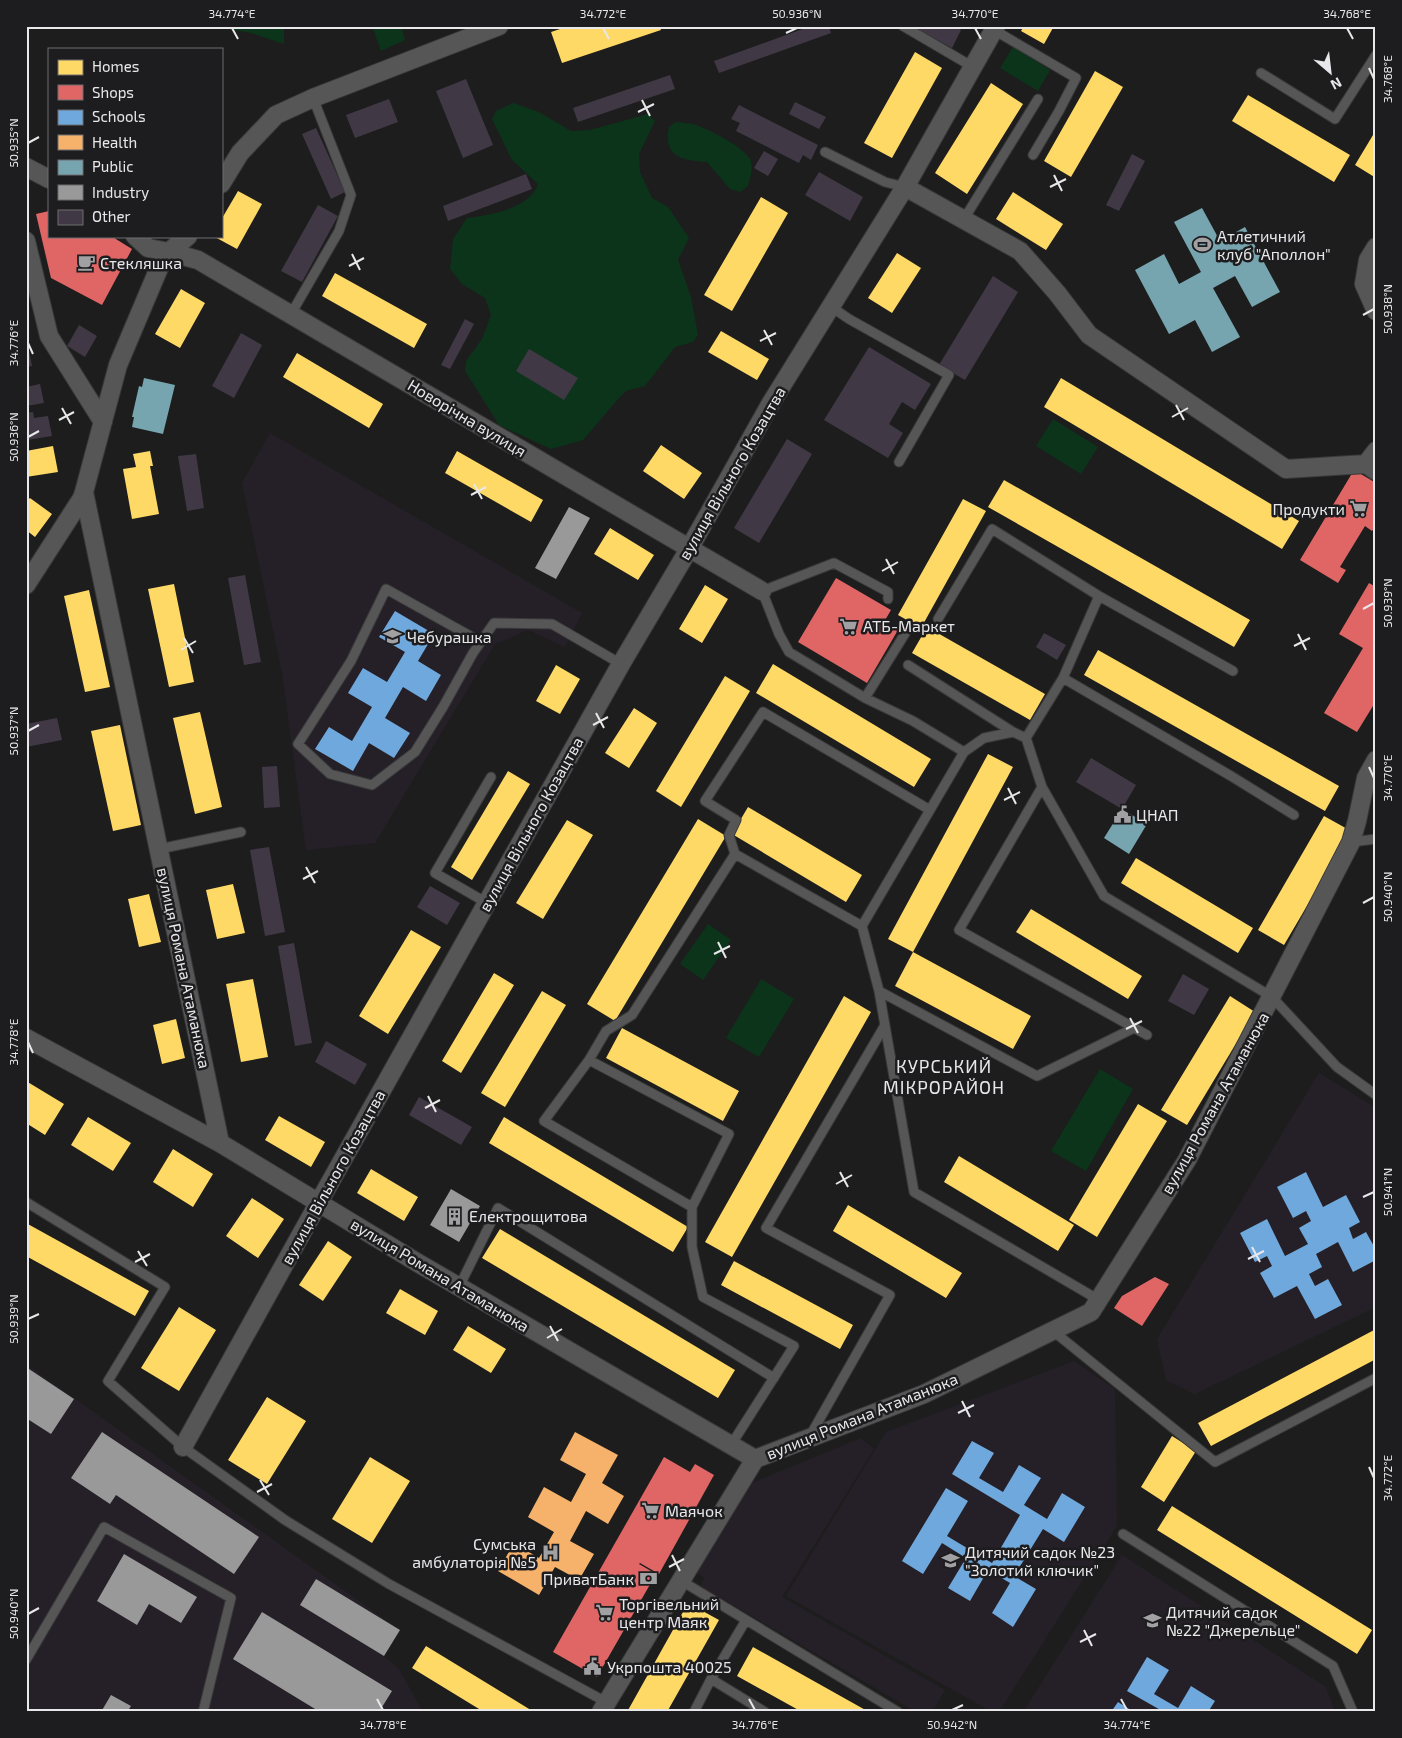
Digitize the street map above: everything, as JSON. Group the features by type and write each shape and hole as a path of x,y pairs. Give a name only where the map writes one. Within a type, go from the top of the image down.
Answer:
{"street":[{"path":"222,182 240,153 276,115 313,98 499,26"},
{"name":"вулиця Вільного Козацтва","path":"183,1447 621,664 689,549 771,403 906,186 995,28"},
{"path":"26,167 48,179"},
{"path":"906,186 1020,251 1057,293 1089,335 1286,469 1373,462"},
{"path":"137,238 148,248 169,252"},
{"name":"вулиця Романа Атаманюка","path":"186,238 169,252 159,268 118,365 84,492 220,1143 459,1287 755,1459 924,1394 1091,1312 1188,1160 1351,842 1366,778 1376,760"},
{"path":"26,240 49,336 103,422"},
{"path":"1376,247 1368,260 1364,284 1376,311"},
{"name":"Новорічна вулиця","path":"169,252 198,260 762,591"},
{"path":"26,585 84,492"},
{"path":"26,1038 220,1143"},
{"path":"604,1707 755,1459"}],"lane":[{"path":"903,26 973,67"},
{"path":"995,28 1076,78 1033,155"},
{"path":"1261,74 1336,119 1376,55"},
{"path":"291,314 339,231 351,195 313,98"},
{"path":"964,219 1038,99"},
{"path":"825,152 885,182 906,186"},
{"path":"830,306 849,319 949,375 900,462"},
{"path":"938,619 992,529 1099,596 1233,672"},
{"path":"888,599 888,592 834,563 762,591 779,634 789,652 865,698 913,720 964,752"},
{"path":"481,642 386,589 351,661 298,744 330,774 372,785 415,752 494,623 552,624 621,664"},
{"path":"1026,738 1063,678 1099,596"},
{"path":"865,698 906,632"},
{"path":"908,665 1013,732 1026,738 1042,787 1104,896 1272,997 1336,1067 1376,1095"},
{"path":"1063,678 1294,815"},
{"path":"862,926 735,854 729,834 736,820 705,801 763,712 930,810"},
{"path":"1013,732 984,738 964,752 862,926 879,991 914,1192 1099,1300"},
{"path":"486,903 435,873 491,777"},
{"path":"1042,787 959,930 1147,1035"},
{"path":"159,849 241,832"},
{"path":"1351,842 1376,839"},
{"path":"692,1207 544,1121 589,1060 606,1031 632,1015 735,854"},
{"path":"879,991 1037,1076 1134,1028"},
{"path":"809,1438 890,1296 766,1228 885,1025"},
{"path":"589,1060 729,1134 692,1207 692,1247 703,1296 794,1346 731,1446"},
{"path":"26,1202 165,1287 108,1380 183,1447 285,1520 389,1584 604,1707"},
{"path":"459,1287 498,1208 774,1378"},
{"path":"1053,1331 1215,1462 1376,1378"},
{"path":"26,1660 104,1527 231,1598 203,1712"},
{"path":"1123,1534 1333,1666 1353,1712"},
{"path":"680,1580 898,1712"},
{"path":"694,1712 746,1620"},
{"path":"711,1679 765,1712"}],"shaded area":[{"name":"Чебурашка","path":"270,433 582,613 565,647 528,630 495,644 375,843 306,850 282,673 242,483"},
{"path":"1319,1073 1376,1108 1376,1307 1195,1394 1166,1380 1157,1339"},
{"name":"Дитячий садок №23 \"Золотий ключик\"","path":"1074,1361 1115,1389 1117,1526 999,1712 992,1712 786,1596 886,1432"},
{"path":"26,1364 400,1630 384,1656 399,1669 423,1712 26,1712"},
{"path":"861,1438 874,1449 782,1597 945,1690 933,1712 916,1712 700,1586 704,1577 695,1573 747,1485"},
{"name":"Дитячий садок №22 \"Джерельце\"","path":"1122,1555 1326,1687 1335,1712 1023,1712"}],"green space":[{"path":"228,26 284,26 284,44 251,33 228,29"},
{"path":"372,26 401,26 405,40 381,51"},
{"path":"1013,47 1050,70 1038,91 1000,68"},
{"path":"513,103 539,112 571,131 590,130 648,114 655,121 639,154 640,172 652,198 668,207 689,238 678,260 691,297 698,335 693,342 675,347 645,386 626,391 583,440 551,449 499,425 465,371 466,361 482,339 491,315 485,298 462,284 450,269 453,239 467,218 497,213 518,205 534,193 538,184 512,160 492,119 496,111"},
{"path":"676,122 694,124 725,139 746,154 752,165 748,186 740,192 730,189 707,162 689,160 676,155 669,145 668,137 669,127"},
{"path":"1053,419 1098,447 1081,474 1036,446"},
{"path":"708,924 731,940 703,980 680,964"},
{"path":"761,979 794,999 759,1057 726,1038"},
{"path":"1100,1069 1133,1089 1086,1171 1051,1151"}],"building: Homes":[{"path":"569,26 659,26 661,30 562,63 551,32"},
{"path":"1024,26 1054,26 1044,44 1021,31"},
{"path":"915,52 942,68 892,158 864,143"},
{"path":"1095,71 1123,87 1071,177 1044,161"},
{"path":"991,83 1023,104 967,194 935,173"},
{"path":"1248,95 1350,155 1334,182 1232,121"},
{"path":"1376,130 1376,178 1355,165"},
{"path":"238,191 262,204 237,249 217,238 222,238 222,218"},
{"path":"1013,192 1063,224 1046,250 996,219"},
{"path":"761,197 788,213 732,311 704,295"},
{"path":"897,253 921,268 892,313 868,298"},
{"path":"335,273 427,324 414,348 322,296"},
{"path":"181,289 205,303 180,348 155,334"},
{"path":"721,331 769,359 757,380 708,352"},
{"path":"297,353 383,404 369,428 283,377"},
{"path":"1061,378 1299,521 1282,549 1044,407"},
{"path":"661,445 702,473 684,499 643,471"},
{"path":"53,446 58,472 26,477 26,451"},
{"path":"150,451 153,466 150,466 159,514 132,519 123,469 136,467 133,454"},
{"path":"457,451 543,500 531,522 445,473"},
{"path":"1004,480 1250,620 1234,647 988,507"},
{"path":"30,498 52,514 35,537 26,530 26,502"},
{"path":"963,499 986,511 921,628 898,615"},
{"path":"610,528 654,555 638,580 594,554"},
{"path":"174,584 194,682 169,687 148,589"},
{"path":"705,585 728,599 702,643 679,629"},
{"path":"89,590 110,687 85,692 64,596"},
{"path":"927,627 1045,694 1030,720 912,653"},
{"path":"1098,650 1339,786 1325,811 1084,675"},
{"path":"773,664 931,759 914,787 756,693"},
{"path":"556,665 580,679 560,714 536,701"},
{"path":"725,676 750,691 681,807 656,791"},
{"path":"634,708 657,723 629,768 605,753"},
{"path":"200,712 222,807 195,814 173,718"},
{"path":"120,725 141,825 113,831 91,731"},
{"path":"988,754 1013,767 913,952 888,939"},
{"path":"508,771 530,784 472,880 451,867"},
{"path":"748,807 862,875 846,902 732,834"},
{"path":"1324,816 1351,831 1284,945 1258,930"},
{"path":"698,819 726,836 615,1021 587,1004"},
{"path":"567,820 593,835 543,919 516,903"},
{"path":"1136,858 1253,928 1238,953 1121,883"},
{"path":"233,884 245,933 217,939 206,890"},
{"path":"149,894 161,942 139,947 128,899"},
{"path":"1031,909 1142,976 1128,999 1016,932"},
{"path":"411,930 441,947 388,1034 359,1016"},
{"path":"913,952 1031,1016 1013,1049 895,986"},
{"path":"494,973 514,985 461,1073 442,1061"},
{"path":"253,979 268,1057 241,1062 226,984"},
{"path":"542,991 566,1005 505,1107 481,1093"},
{"path":"844,996 871,1012 732,1257 705,1242"},
{"path":"1230,996 1255,1012 1187,1125 1161,1110"},
{"path":"176,1019 185,1058 162,1064 153,1025"},
{"path":"622,1028 739,1091 723,1121 606,1058"},
{"path":"26,1081 64,1104 45,1135 26,1123"},
{"path":"1138,1104 1167,1121 1097,1237 1069,1220"},
{"path":"279,1116 325,1142 311,1167 265,1140"},
{"path":"88,1117 131,1143 113,1171 71,1145"},
{"path":"504,1117 688,1227 673,1252 489,1143"},
{"path":"173,1149 213,1174 193,1207 153,1182"},
{"path":"959,1156 1074,1225 1058,1251 944,1182"},
{"path":"371,1169 418,1197 404,1221 357,1193"},
{"path":"252,1198 284,1219 258,1258 226,1236"},
{"path":"848,1205 962,1273 946,1298 833,1231"},
{"path":"26,1223 149,1291 135,1316 26,1256"},
{"path":"500,1229 735,1370 718,1398 482,1258"},
{"path":"328,1241 352,1257 323,1301 299,1285"},
{"path":"734,1261 853,1325 840,1349 721,1285"},
{"path":"400,1289 438,1311 425,1335 386,1313"},
{"path":"179,1307 216,1330 179,1391 141,1368"},
{"path":"468,1326 506,1349 491,1373 453,1350"},
{"path":"1376,1329 1376,1359 1211,1446 1198,1423"},
{"path":"267,1397 306,1421 267,1484 228,1460"},
{"path":"1172,1436 1196,1451 1164,1502 1141,1487"},
{"path":"370,1457 410,1481 372,1543 332,1519"},
{"path":"1172,1506 1372,1630 1357,1654 1157,1530"},
{"path":"688,1603 719,1620 667,1712 627,1712"},
{"path":"426,1646 534,1712 484,1712 412,1668"},
{"path":"753,1647 869,1712 802,1712 737,1676"}],"building: Shops":[{"name":"Стекляшка","path":"48,211 48,238 114,238 132,249 102,305 51,278 36,214"},
{"path":"1354,470 1376,483 1376,525 1372,531 1365,526 1340,567 1346,570 1338,583 1300,560"},
{"name":"АТБ-Маркет","path":"836,578 891,610 884,622 898,630 867,683 798,642"},
{"path":"1369,583 1376,587 1376,701 1357,732 1324,713 1363,648 1339,634"},
{"path":"1155,1277 1169,1284 1142,1326 1114,1308 1122,1296"},
{"path":"664,1457 690,1472 695,1464 714,1475 659,1574 639,1564 656,1574 597,1677 553,1652"}],"building: Schools":[{"path":"395,611 434,634 418,661 441,675 426,701 403,687 385,718 410,733 394,758 369,743 353,771 315,749 329,727 352,741 372,707 348,693 363,668 387,682 405,652 379,637"},
{"path":"1306,1172 1323,1207 1346,1195 1360,1222 1349,1228 1353,1239 1366,1232 1376,1250 1376,1260 1353,1272 1338,1242 1316,1254 1322,1267 1309,1274 1315,1286 1328,1279 1342,1305 1315,1319 1297,1286 1274,1298 1260,1273 1272,1266 1267,1256 1255,1262 1240,1233 1267,1219 1285,1256 1308,1244 1299,1228 1311,1221 1306,1211 1293,1218 1277,1187"},
{"path":"972,1441 994,1453 979,1478 1003,1492 1019,1465 1041,1478 1024,1505 1047,1519 1062,1493 1085,1507 1064,1542 1043,1529 1014,1576 1036,1589 1013,1627 992,1613 1010,1583 988,1570 970,1601 948,1588 966,1558 942,1543 923,1574 902,1561 946,1488 968,1501 947,1536 992,1563 1020,1515 952,1474"},
{"path":"1147,1657 1169,1670 1154,1694 1178,1708 1191,1686 1215,1701 1208,1712 1164,1712 1127,1691"},
{"path":"1118,1702 1134,1712 1111,1712"}],"building: Health":[{"path":"575,1432 618,1455 602,1483 624,1496 608,1524 586,1511 570,1541 594,1554 579,1580 555,1567 539,1595 498,1571 514,1543 539,1558 554,1532 528,1517 544,1487 571,1502 586,1474 560,1460"}],"building: Public":[{"name":"Атлетичний клуб \"Аполлон\"","path":"1202,208 1220,241 1245,227 1280,292 1252,307 1235,276 1213,288 1240,337 1212,352 1195,320 1169,334 1135,270 1164,254 1179,284 1201,272 1174,222"},
{"path":"144,378 175,385 163,434 132,427 134,417 132,417 139,386 142,387"},
{"path":"1122,809 1147,824 1129,854 1104,838"}],"building: Industry":[{"path":"569,507 590,518 556,579 535,568"},
{"name":"Електрощитова","path":"451,1189 480,1206 459,1242 430,1225"},
{"path":"26,1367 74,1399 51,1434 26,1418"},
{"path":"102,1432 259,1537 234,1574 116,1495 110,1504 71,1478"},
{"path":"124,1554 197,1597 181,1623 149,1604 137,1625 97,1601"},
{"path":"316,1579 400,1630 384,1656 300,1605"},
{"path":"262,1612 392,1691 379,1712 320,1712 233,1659"},
{"path":"111,1695 131,1706 127,1712 101,1712"}],"building: Other":[{"path":"811,26 829,26 831,33 719,73 714,61"},
{"path":"912,26 954,26 961,30 952,48"},
{"path":"670,75 675,89 578,122 573,108"},
{"path":"466,79 493,145 463,158 436,91"},
{"path":"389,99 398,122 355,138 346,115"},
{"path":"795,102 826,117 819,129 789,114"},
{"path":"739,105 818,145 811,160 803,155 799,163 736,131 740,123 731,119"},
{"path":"316,128 345,192 331,199 302,134"},
{"path":"764,151 778,159 768,176 754,168"},
{"path":"1132,154 1145,161 1119,211 1106,205"},
{"path":"819,172 863,197 850,221 805,195"},
{"path":"526,174 532,189 448,221 443,206"},
{"path":"318,205 338,216 302,282 281,271"},
{"path":"993,276 1018,292 965,380 939,365"},
{"path":"465,319 474,324 450,369 441,365"},
{"path":"79,325 97,336 85,357 67,346"},
{"path":"241,333 262,345 234,398 212,386"},
{"path":"26,345 28,345 32,366 26,367"},
{"path":"869,347 931,384 915,410 902,402 889,424 903,433 888,458 824,420"},
{"path":"529,349 578,378 564,400 516,371"},
{"path":"40,384 44,403 26,406 26,387"},
{"path":"33,412 34,418 48,416 52,436 27,440 26,413"},
{"path":"787,439 812,454 759,543 734,528"},
{"path":"196,454 204,508 187,511 178,456"},
{"path":"245,575 261,662 244,665 228,578"},
{"path":"1044,633 1066,645 1057,660 1036,647"},
{"path":"57,718 62,740 26,747 26,724"},
{"path":"1091,758 1136,785 1122,809 1076,782"},
{"path":"277,766 280,807 264,808 262,767"},
{"path":"269,847 285,932 265,936 250,850"},
{"path":"430,886 460,903 447,925 417,907"},
{"path":"294,943 312,1043 295,1046 278,946"},
{"path":"1183,974 1209,989 1194,1015 1168,1001"},
{"path":"326,1041 367,1064 355,1085 315,1062"},
{"path":"419,1097 472,1127 461,1145 409,1115"}],"place":[{"name":"Атлетичний клуб \"Аполлон\"","path":"1203,245"},
{"name":"Стекляшка","path":"86,263"},
{"name":"Продукти","path":"1359,509"},
{"name":"АТБ-Маркет","path":"849,626"},
{"name":"Чебурашка","path":"393,637"},
{"name":"ЦНАП","path":"1122,815"},
{"name":"Електрощитова","path":"455,1216"},
{"name":"Маячок","path":"651,1511"},
{"name":"Сумська амбулаторія №5","path":"550,1553"},
{"name":"Дитячий садок №23 \"Золотий ключик\"","path":"951,1561"},
{"name":"ПриватБанк","path":"648,1579"},
{"name":"Торгівельний центр Маяк","path":"605,1613"},
{"name":"Дитячий садок №22 \"Джерельце\"","path":"1152,1621"},
{"name":"Укрпошта 40025","path":"593,1667"}],"district":[{"name":"КУРСЬКИЙ МІКРОРАЙОН","path":"944,1077"}]}
